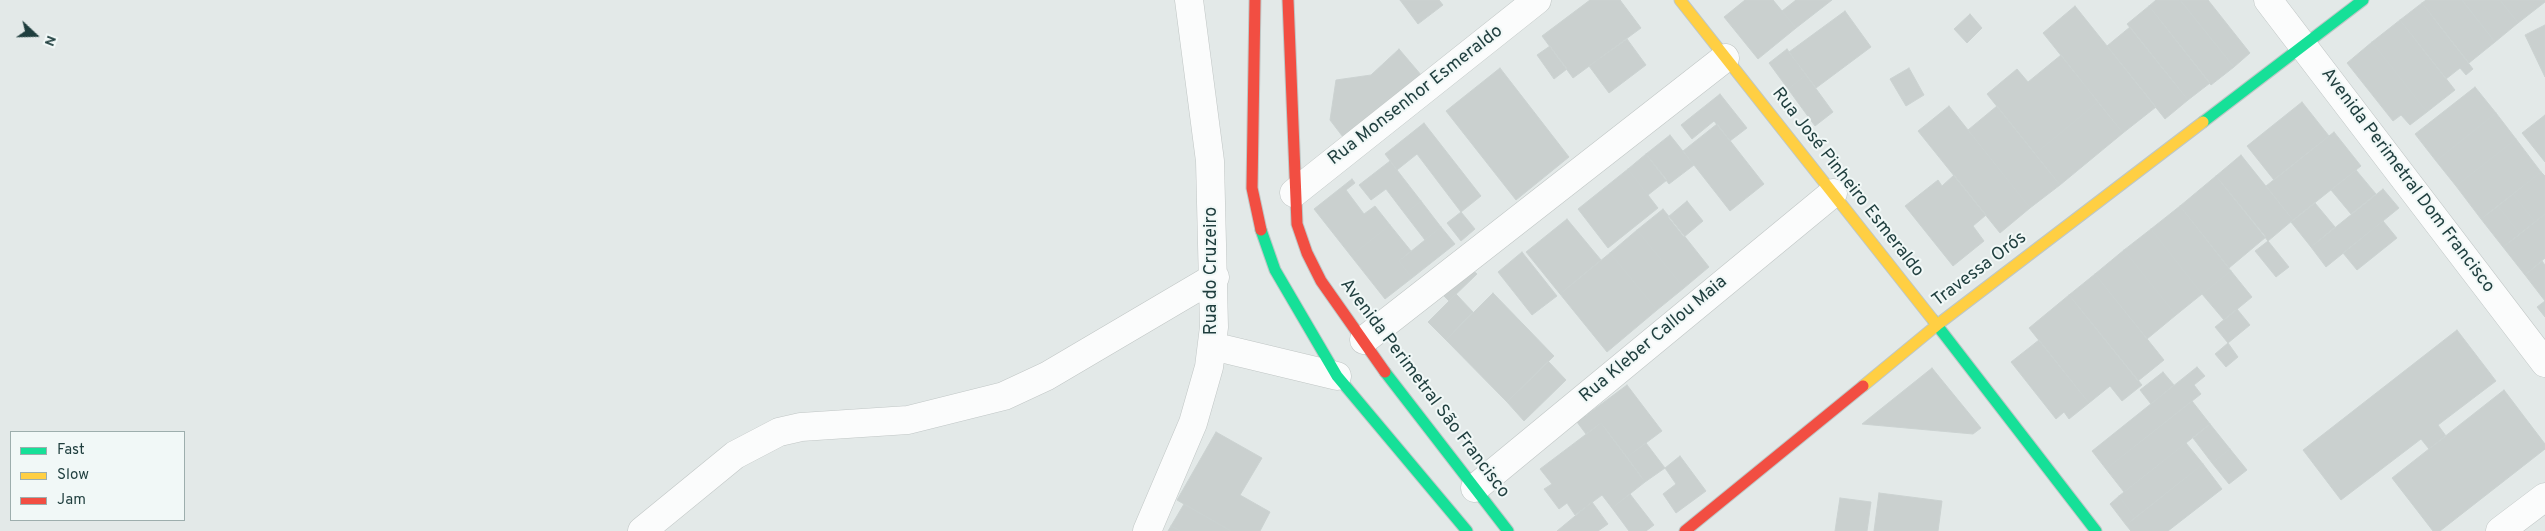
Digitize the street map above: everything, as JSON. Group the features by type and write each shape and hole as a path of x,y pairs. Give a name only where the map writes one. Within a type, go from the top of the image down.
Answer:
{"street":[{"name":"Rua do Cruzeiro","path":"1147,531 1193,424 1209,367 1214,327 1215,277 1210,161 1189,0"},
{"path":"1255,0 1252,188 1257,218 1275,270 1337,376 1466,531"},
{"name":"Avenida Perimetral São Francisco","path":"1288,0 1294,193 1297,224 1307,253 1322,281 1398,391 1508,531"},
{"name":"Rua Monsenhor Esmeraldo","path":"1294,193 1537,0"},
{"name":"Rua José Pinheiro Esmeraldo","path":"1680,0 1833,192 2096,531"},
{"name":"Avenida Perimetral Dom Francisco","path":"2268,0 2545,363"},
{"name":"Travessa Orós","path":"1685,531 1937,325 2304,47 2363,0"},
{"path":"1364,340 1725,58"},
{"name":"Rua Kleber Callou Maia","path":"1475,488 1833,192"},
{"path":"642,531 735,455 779,432 802,427 908,420 1004,396 1047,376 1215,277"},
{"path":"1212,346 1337,376"},
{"path":"2500,531 2545,497"}],"building":[{"path":"1400,0 1439,0 1443,5 1418,24"},
{"path":"1590,0 1620,0 1641,28 1573,78 1542,36"},
{"path":"1745,0 1773,0 1796,28 1758,59 1724,17"},
{"path":"1796,0 1832,0 1796,28 1782,11"},
{"path":"2156,0 2180,0 2234,67 2211,85 2149,6"},
{"path":"2180,0 2208,0 2250,53 2234,67"},
{"path":"2426,0 2462,0 2495,42 2469,63 2422,3"},
{"path":"2462,0 2500,0 2518,23 2495,42"},
{"path":"2500,0 2545,0 2545,2 2518,23"},
{"path":"2422,3 2473,69 2466,75 2460,68 2446,79 2400,20"},
{"path":"2075,6 2156,107 2123,133 2043,33"},
{"path":"2149,6 2210,83 2188,100 2127,24"},
{"path":"1845,11 1871,47 1816,88 1789,52"},
{"path":"1970,14 1982,28 1967,43 1954,29"},
{"path":"2400,20 2455,90 2427,112 2372,42"},
{"path":"2545,25 2545,77 2525,35"},
{"path":"2130,27 2188,100 2165,119 2107,46"},
{"path":"1627,39 1646,65 1609,93 1589,66"},
{"path":"2372,42 2427,112 2410,125 2401,115 2393,121 2347,63"},
{"path":"1550,46 1567,69 1554,79 1537,55"},
{"path":"1399,49 1422,76 1343,137 1330,120 1336,80 1371,75"},
{"path":"1787,49 1806,75 1788,89 1769,63"},
{"path":"2061,55 2098,102 2035,154 1987,94 2017,69 2028,82"},
{"path":"1500,68 1569,157 1516,200 1446,111"},
{"path":"1909,68 1924,95 1906,106 1890,79"},
{"path":"1806,75 1833,112 1815,126 1788,89"},
{"path":"2475,87 2496,113 2436,161 2415,134"},
{"path":"1720,94 1747,128 1730,141 1714,121 1692,139 1681,125"},
{"path":"2098,102 2123,133 2060,185 2035,154"},
{"path":"2302,102 2329,136 2274,180 2247,146"},
{"path":"1949,106 2030,208 2000,233 1918,131"},
{"path":"1997,106 2060,185 2030,208 1968,130"},
{"path":"2496,113 2516,139 2456,186 2436,161"},
{"path":"2545,115 2545,162 2522,133"},
{"path":"1424,123 1481,196 1461,212 1417,154 1397,170 1385,154"},
{"path":"1717,124 1764,184 1730,211 1683,151"},
{"path":"2334,132 2361,166 2293,220 2266,186"},
{"path":"1670,135 1694,165 1669,184 1646,154"},
{"path":"2516,139 2541,172 2481,219 2456,186"},
{"path":"1646,154 1667,180 1648,195 1628,169"},
{"path":"2241,155 2293,220 2268,241 2216,176"},
{"path":"1390,161 1421,201 1405,214 1386,189 1371,200 1359,185"},
{"path":"1628,169 1658,208 1608,248 1578,209"},
{"path":"2356,170 2376,194 2351,214 2331,190"},
{"path":"2541,172 2545,176 2545,214 2535,222 2513,194"},
{"path":"1954,175 1986,215 1973,226 1984,241 1953,266 1905,206 1938,180 1942,186"},
{"path":"2216,176 2266,237 2229,268 2180,206"},
{"path":"1352,179 1355,183 1346,190 1364,214 1375,206 1390,225 1351,256 1314,209"},
{"path":"2383,189 2399,208 2326,267 2311,247"},
{"path":"2513,194 2535,222 2520,234 2498,206"},
{"path":"1421,201 1441,227 1425,240 1405,214"},
{"path":"1687,201 1703,221 1684,237 1668,217"},
{"path":"2315,203 2335,227 2311,247 2291,222"},
{"path":"2180,206 2231,271 2202,294 2151,229"},
{"path":"2498,206 2520,234 2503,247 2481,219"},
{"path":"1663,209 1709,267 1684,288 1637,230"},
{"path":"1461,212 1475,229 1461,241 1447,223"},
{"path":"2545,214 2545,258 2525,275 2503,247"},
{"path":"1567,219 1601,260 1560,294 1526,252"},
{"path":"2383,221 2397,238 2357,270 2343,253"},
{"path":"1390,225 1411,251 1399,261 1412,278 1385,299 1351,256"},
{"path":"1441,227 1455,244 1412,278 1399,261"},
{"path":"2151,229 2202,294 2176,315 2124,250"},
{"path":"1637,230 1684,288 1657,310 1610,253"},
{"path":"2268,241 2289,267 2276,277 2255,251"},
{"path":"2124,250 2176,315 2147,339 2095,274"},
{"path":"1522,252 1557,296 1532,315 1498,272"},
{"path":"1610,253 1657,310 1607,352 1560,294"},
{"path":"2542,261 2545,265 2545,301 2525,275"},
{"path":"1468,266 1477,274 1449,301 1441,293"},
{"path":"2231,271 2252,297 2224,320 2202,294"},
{"path":"2095,274 2164,360 2138,381 2069,295"},
{"path":"1493,293 1554,356 1507,402 1446,340"},
{"path":"1456,294 1473,312 1446,340 1428,322"},
{"path":"2069,295 2142,385 2122,401 2110,386 2089,403 2029,328"},
{"path":"2545,301 2545,317 2537,307"},
{"path":"2237,309 2250,325 2228,343 2215,327"},
{"path":"2457,330 2496,381 2438,425 2446,436 2429,449 2421,439 2341,500 2303,450"},
{"path":"2039,340 2089,403 2069,419 2064,412 2056,419 2011,362"},
{"path":"2228,343 2238,357 2226,367 2215,354"},
{"path":"1548,361 1566,380 1524,421 1507,402"},
{"path":"2197,367 2205,376 2194,385 2201,394 2106,469 2092,451"},
{"path":"1932,368 1981,428 1973,434 1862,424"},
{"path":"2163,372 2174,385 2151,404 2140,390"},
{"path":"1627,385 1662,431 1627,457 1601,423 1586,434 1577,422"},
{"path":"2504,390 2545,444 2545,449 2440,531 2433,531 2392,478"},
{"path":"2192,401 2210,424 2124,492 2106,469"},
{"path":"1601,423 1645,482 1612,508 1602,495 1575,515 1567,503 1559,509 1544,489 1552,484 1540,469"},
{"path":"2210,424 2230,449 2212,463 2193,438"},
{"path":"1216,432 1262,458 1240,495 1270,512 1260,531 1231,531 1177,500"},
{"path":"1646,443 1665,468 1645,482 1627,457"},
{"path":"2186,443 2203,464 2135,518 2119,496"},
{"path":"2230,449 2247,470 2229,484 2212,463"},
{"path":"1680,456 1706,491 1676,513 1663,494 1676,484 1665,468"},
{"path":"2203,464 2222,489 2168,531 2131,531 2126,525"},
{"path":"1879,493 1942,501 1938,531 1874,531"},
{"path":"1630,494 1654,525 1646,531 1629,531 1612,508"},
{"path":"2119,496 2135,518 2126,525 2110,504"},
{"path":"1840,498 1871,502 1867,531 1835,531"},
{"path":"1592,502 1608,524 1598,531 1557,531"},
{"path":"1184,504 1231,531 1180,531 1171,526"},
{"path":"1171,526 1180,531 1168,531"}],"traffic: fast":[{"path":"2203,122 2363,0"},
{"path":"1261,230 1275,270 1337,376 1467,531"},
{"path":"1933,320 2096,531"},
{"path":"1385,372 1508,531"}],"traffic: slow":[{"path":"1680,0 1933,320"},
{"path":"1863,386 1937,325 2203,122"}],"traffic: jam":[{"path":"1255,0 1252,188 1261,230"},
{"path":"1288,0 1297,224 1307,253 1321,281 1385,372"},
{"path":"1685,531 1863,386"}]}
